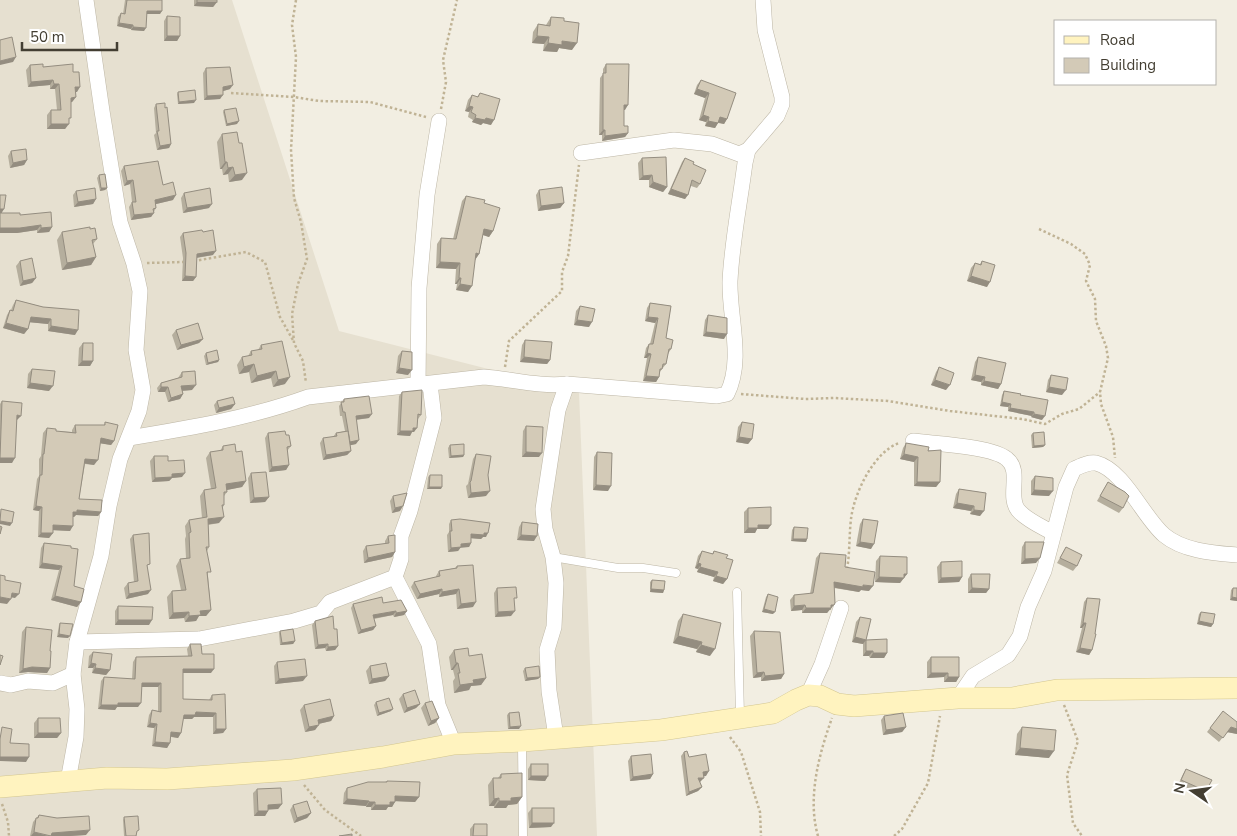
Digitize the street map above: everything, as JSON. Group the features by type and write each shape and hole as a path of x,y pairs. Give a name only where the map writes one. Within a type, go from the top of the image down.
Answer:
{"street":[{"path":"68,781 76,737 78,709 74,674 77,642 102,556 109,506 120,459 139,411 143,390 136,350 140,291 134,264 120,222 86,0"},
{"path":"581,153 674,140 712,144 739,154 748,150 767,130 777,116 782,104 782,97 765,30 763,0"},
{"path":"439,121 427,195 419,288 424,384 434,418 410,511 401,536 401,559 395,577 429,644 438,705 454,744"},
{"path":"129,438 211,425 287,405 308,397 484,377 503,378 551,386 567,384 717,396 727,394 734,377 735,362 730,283 748,150"},
{"path":"556,737 549,691 547,650 554,627 556,583 553,557 545,529 543,509 558,410 567,384"},
{"path":"913,441 981,449 1007,458 1012,464 1014,472 1014,498 1017,509 1054,534"},
{"path":"951,699 972,676 1008,654 1020,636 1028,607 1044,570 1066,487 1074,469 1086,464 1096,463 1109,471 1123,483 1152,523 1165,536 1186,547 1237,555"},
{"path":"77,642 199,639 294,621 321,613 330,602 395,577"},
{"path":"808,694 822,664 840,608"},
{"path":"0,683 11,684 28,681 53,683 74,674"},
{"path":"0,787 107,778 167,779 293,770 383,757 454,744 522,741 661,730 773,713 808,694 820,696 836,704 854,706 951,699 1012,698 1057,690 1237,688"}],"lane":[{"path":"553,557 618,568 642,568 676,573"},
{"path":"737,592 740,718"},
{"path":"522,741 523,836"}],"path":[{"path":"294,343 292,314 298,284 307,259 301,222 294,198 291,150 296,57 292,25 296,0"},
{"path":"231,93 294,97 319,101 370,102 439,121 446,82 443,60 457,0"},
{"path":"503,378 509,341 562,291 562,272 568,256 581,153"},
{"path":"1039,229 1071,244 1085,254 1090,265 1086,281 1094,300 1096,321 1106,346 1108,358 1100,392 1103,412 1113,437 1115,464 1123,483"},
{"path":"134,264 196,261 246,252 265,262 280,317 303,361 308,397"},
{"path":"727,394 805,399 888,401 950,411 1022,419 1045,424 1062,414 1079,409 1100,392"},
{"path":"847,570 850,551 851,518 861,484 877,459 897,443 913,441"},
{"path":"1057,690 1078,741 1067,775 1073,823 1082,836"},
{"path":"894,836 902,829 928,783 951,699"},
{"path":"818,836 813,814 816,774 824,740 836,704"},
{"path":"715,722 730,736 741,752 760,812 761,836"},
{"path":"293,770 325,810 361,836"},
{"path":"0,800 8,822 8,836"}],"shaded area":[{"path":"0,0 232,0 339,331 579,392 597,836 0,836"}],"building":[{"path":"127,0 162,0 162,11 147,11 146,28 119,23 121,13 125,14"},
{"path":"197,0 217,0 217,2 197,2"},
{"path":"167,16 180,17 180,36 167,36"},
{"path":"551,17 564,18 564,21 579,23 577,43 562,41 562,45 548,43 549,37 537,36 538,24 550,26"},
{"path":"12,37 16,57 0,61 0,40"},
{"path":"43,64 43,67 73,64 73,72 79,72 80,87 75,87 76,97 71,98 71,118 69,118 69,124 51,124 51,110 61,110 59,84 54,84 53,80 31,82 30,65"},
{"path":"606,64 629,64 628,105 624,105 624,126 628,126 628,133 605,136 605,130 603,130 603,73 606,73"},
{"path":"230,67 233,85 223,87 223,95 207,96 206,68"},
{"path":"701,80 736,93 727,119 720,117 718,123 708,121 709,117 703,115 709,93 697,89"},
{"path":"195,90 196,100 179,102 178,92"},
{"path":"480,93 500,99 494,120 475,118 476,115 471,112 473,107 469,106 472,95 478,97"},
{"path":"165,103 171,144 160,146 157,131 159,131 156,104"},
{"path":"236,108 239,121 227,124 224,110"},
{"path":"237,132 239,143 242,143 247,173 235,175 233,167 228,168 227,162 225,162 222,134"},
{"path":"26,149 27,160 13,163 11,151"},
{"path":"666,157 667,187 653,182 652,175 643,176 642,158"},
{"path":"685,158 706,170 700,184 692,180 688,195 671,189"},
{"path":"158,161 163,185 173,182 176,195 155,200 156,208 153,209 154,213 134,215 132,202 136,202 133,180 127,181 124,166"},
{"path":"105,174 107,188 101,188 99,175"},
{"path":"562,187 564,203 541,206 539,190"},
{"path":"95,188 96,199 78,202 76,191"},
{"path":"210,188 212,204 187,208 184,193"},
{"path":"0,195 6,195 4,209 0,209"},
{"path":"466,196 485,200 484,203 500,208 493,231 484,229 479,254 476,253 472,286 460,284 460,263 440,262 441,238 456,239"},
{"path":"51,212 52,227 41,228 41,225 0,228 0,213 20,213 20,215"},
{"path":"90,227 90,229 95,228 97,239 92,240 96,257 67,263 62,232"},
{"path":"202,230 203,232 213,230 216,251 197,254 196,277 185,276 186,253 183,233"},
{"path":"32,258 36,278 23,281 20,261"},
{"path":"982,261 995,265 990,282 971,276 975,263 981,265"},
{"path":"16,300 43,307 79,310 78,330 51,326 51,319 31,317 28,329 6,323 10,310 13,311"},
{"path":"650,303 671,306 666,338 673,340 666,364 663,364 662,369 660,369 659,377 646,376 651,354 647,353 649,344 653,344 658,318 648,317"},
{"path":"580,306 595,309 592,322 577,320"},
{"path":"708,315 727,318 727,334 706,332"},
{"path":"198,323 203,339 181,345 176,330"},
{"path":"525,340 552,342 550,360 524,357"},
{"path":"282,341 290,377 278,380 276,371 257,376 254,364 244,367 242,357 252,355 251,351 262,349 261,345"},
{"path":"83,343 93,343 93,361 82,361"},
{"path":"217,350 219,360 208,363 206,353"},
{"path":"402,351 412,352 412,370 399,368"},
{"path":"978,357 1006,363 1001,384 984,381 985,377 975,375"},
{"path":"939,367 954,373 950,385 935,380"},
{"path":"32,369 55,371 53,386 30,383"},
{"path":"195,371 196,385 181,386 183,394 171,398 168,387 161,387 161,383 182,377 182,372"},
{"path":"1051,375 1068,378 1066,390 1049,387"},
{"path":"422,390 421,415 418,414 417,428 413,428 413,431 400,431 402,392"},
{"path":"1004,391 1048,400 1045,416 1010,408 1011,404 1002,402"},
{"path":"369,396 372,414 356,416 359,440 350,442 345,412 343,412 341,402 344,402 344,399"},
{"path":"233,397 235,404 219,408 217,401"},
{"path":"2,401 22,403 21,416 17,415 15,458 0,458"},
{"path":"105,422 118,425 114,441 101,438 98,460 85,459 79,499 102,500 101,512 77,510 77,512 73,512 73,526 53,525 53,533 41,533 42,507 36,506 40,475 42,475 47,428 76,433 75,425 105,425"},
{"path":"742,422 754,424 752,439 739,437"},
{"path":"526,426 543,427 542,453 526,452"},
{"path":"285,431 286,435 289,435 291,446 287,447 289,465 272,467 268,433"},
{"path":"348,431 351,451 326,455 323,438 337,436 336,433"},
{"path":"1044,432 1045,445 1034,446 1033,433"},
{"path":"906,443 929,447 928,451 941,450 940,482 917,482 918,457 904,454"},
{"path":"235,444 236,452 242,451 246,481 226,484 227,492 224,492 224,505 222,505 224,517 208,519 209,547 206,547 211,572 207,572 211,610 200,611 201,615 189,616 189,612 173,613 172,591 186,590 180,559 190,558 189,533 191,532 189,520 207,517 204,490 216,488 210,452 223,450 223,446"},
{"path":"464,444 464,455 451,456 450,445"},
{"path":"597,452 612,453 611,486 596,485"},
{"path":"476,454 491,456 488,475 490,491 471,493 470,482"},
{"path":"154,456 168,456 168,461 184,460 185,473 172,474 172,477 155,478"},
{"path":"266,472 269,497 254,498 251,473"},
{"path":"430,475 442,475 442,487 429,487"},
{"path":"1035,476 1053,478 1053,491 1034,490"},
{"path":"1108,482 1129,496 1123,508 1100,496"},
{"path":"959,489 986,493 984,511 974,510 974,506 957,503"},
{"path":"407,493 403,506 395,508 393,496"},
{"path":"771,507 771,525 758,525 758,528 748,528 748,508"},
{"path":"1,509 14,512 12,523 0,521"},
{"path":"460,519 490,523 488,533 484,533 484,535 471,534 471,543 451,548 451,520"},
{"path":"863,519 878,521 874,544 860,542"},
{"path":"522,522 538,524 537,536 521,535"},
{"path":"794,527 808,528 807,539 793,539"},
{"path":"149,533 150,564 147,565 151,590 129,594 128,583 138,581 133,535"},
{"path":"395,535 395,552 368,558 366,546 389,543 388,536"},
{"path":"1025,542 1044,542 1040,558 1025,559"},
{"path":"44,543 71,546 71,548 78,549 74,586 84,589 81,602 55,596 62,566 42,563"},
{"path":"1066,547 1082,555 1077,566 1060,558"},
{"path":"702,551 713,554 714,551 728,555 726,558 733,560 727,579 716,576 718,572 700,567 701,564 698,563"},
{"path":"820,553 846,555 845,567 875,572 873,586 863,585 863,587 834,582 835,603 831,605 831,608 806,608 805,605 794,606 794,595 813,593"},
{"path":"880,556 907,557 907,574 904,574 904,578 879,577"},
{"path":"962,561 962,577 941,578 941,562"},
{"path":"473,565 476,602 461,604 459,589 442,592 442,589 420,594 414,582 440,576 439,571 457,568 457,566"},
{"path":"971,574 990,574 989,589 972,588"},
{"path":"0,575 5,576 5,580 21,583 19,594 12,593 11,599 0,597"},
{"path":"652,580 665,581 664,590 651,589"},
{"path":"516,587 517,598 514,598 515,611 498,612 497,588"},
{"path":"1233,588 1237,588 1237,598 1232,597"},
{"path":"768,594 778,597 775,612 764,609"},
{"path":"382,597 383,603 401,600 407,611 373,615 376,626 361,630 353,604"},
{"path":"1087,598 1100,599 1092,650 1080,648 1086,623 1083,623"},
{"path":"118,606 153,607 152,620 118,620"},
{"path":"1201,612 1215,614 1213,624 1199,621"},
{"path":"683,614 721,623 715,649 701,645 702,642 678,636"},
{"path":"333,616 334,629 337,629 338,646 318,645 315,621"},
{"path":"860,617 871,619 866,640 855,637"},
{"path":"60,623 73,624 70,636 59,634"},
{"path":"26,627 52,630 50,668 32,667 23,669"},
{"path":"293,629 295,641 282,643 280,631"},
{"path":"754,631 780,632 784,674 765,676 764,672 757,673"},
{"path":"887,639 887,653 866,651 866,640"},
{"path":"190,644 201,644 202,654 214,654 214,669 183,669 183,699 212,700 212,695 225,694 226,729 216,729 216,713 196,712 195,715 184,715 181,733 171,732 170,743 155,742 157,724 150,723 152,710 161,712 161,683 142,683 141,703 101,705 104,677 135,679 136,657 192,656"},
{"path":"468,648 469,656 482,654 486,678 473,680 474,683 460,685 458,673 460,673 454,650"},
{"path":"93,652 112,654 110,670 95,668 96,664 91,663"},
{"path":"931,657 959,657 959,677 948,677 948,673 931,673"},
{"path":"305,659 307,676 279,679 277,662"},
{"path":"386,663 389,676 372,679 370,666"},
{"path":"539,666 540,677 527,678 525,668"},
{"path":"415,690 420,704 407,708 403,694"},
{"path":"389,698 393,709 379,713 376,702"},
{"path":"330,699 334,716 318,720 319,725 309,727 304,705"},
{"path":"432,701 439,718 431,721 425,703"},
{"path":"1223,711 1237,722 1237,729 1231,727 1223,738 1210,728"},
{"path":"519,712 521,726 510,727 509,713"},
{"path":"903,713 906,727 886,730 884,716"},
{"path":"38,718 60,718 61,733 38,733"},
{"path":"2,727 12,729 10,743 29,744 29,757 0,757"},
{"path":"1022,727 1056,730 1054,751 1020,748"},
{"path":"687,751 689,757 706,754 709,771 703,772 704,778 698,778 702,787 689,792 684,752"},
{"path":"651,754 653,774 633,777 631,756"},
{"path":"531,764 548,764 548,776 531,776"},
{"path":"1186,769 1212,780 1206,791 1181,780"},
{"path":"522,773 522,797 511,798 511,801 499,801 499,798 494,799 493,778 501,778 501,774"},
{"path":"368,782 420,782 419,797 395,796 395,802 390,802 390,805 375,805 375,802 347,799 347,788"},
{"path":"281,788 282,804 268,805 268,811 258,811 257,789"},
{"path":"307,801 311,813 297,818 293,805"},
{"path":"532,808 554,808 554,823 532,823"},
{"path":"39,815 57,818 89,816 90,830 52,833 51,836 34,832 36,818"},
{"path":"138,816 139,830 136,836 126,836 124,817"},
{"path":"474,824 487,824 487,836 473,836"}]}
